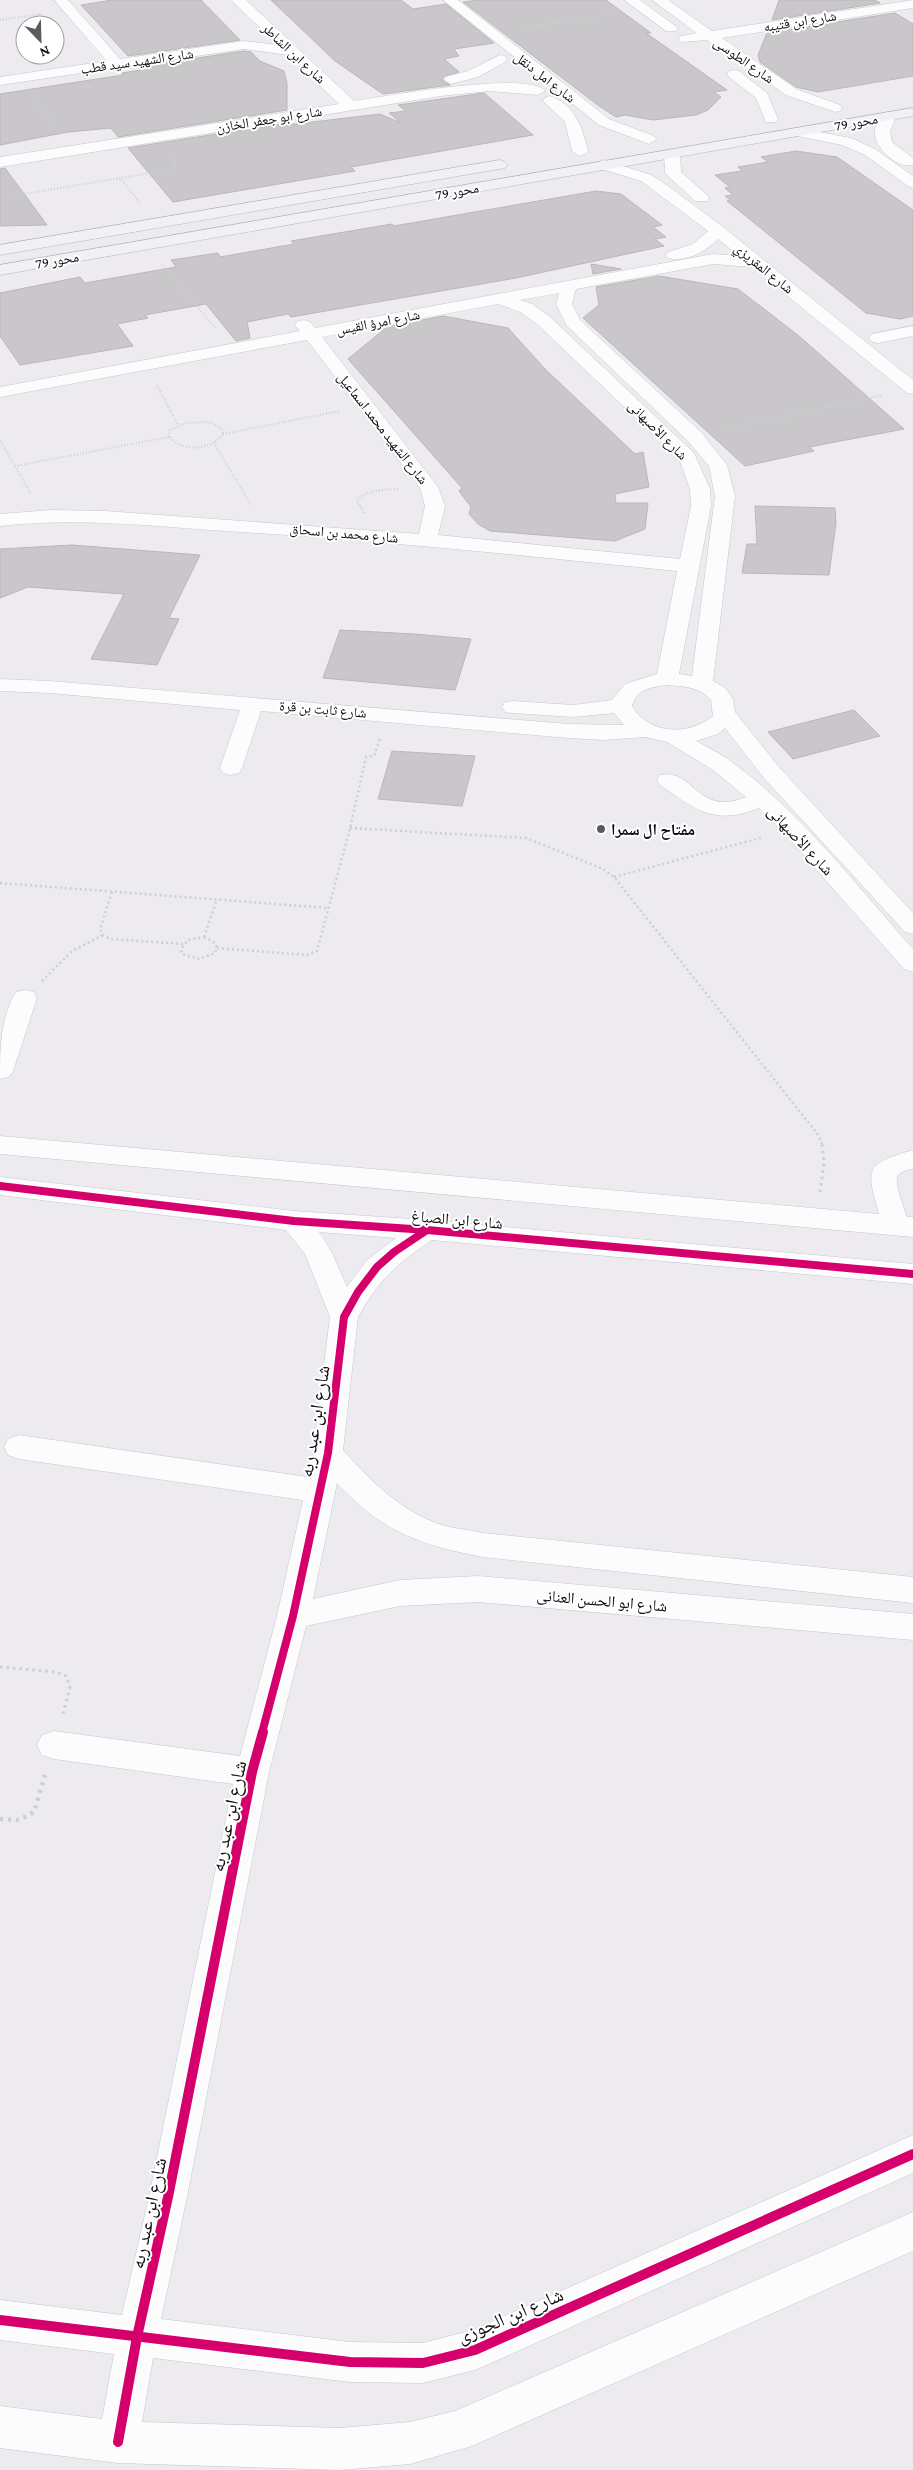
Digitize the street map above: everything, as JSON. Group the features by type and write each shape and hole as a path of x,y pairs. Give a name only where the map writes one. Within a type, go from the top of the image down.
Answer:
{"main road":[{"name":"محور 79","path":"808,112 842,106"},
{"name":"محور 79","path":"0,270 913,112"},
{"path":"753,122 789,116"},
{"path":"624,144 668,136"},
{"path":"561,154 598,148"},
{"name":"محور 79","path":"0,250 514,162"},
{"path":"156,223 148,230 156,238 185,239"},
{"path":"72,237 95,236 110,239 112,243 110,247 96,254"}],"street":[{"name":"شارع ابن الشاطر","path":"238,0 346,102"},
{"name":"شارع امل دنقل","path":"450,0 604,122 649,139"},
{"name":"شارع ابن قتيبه","path":"631,0 695,46 714,39 913,4"},
{"name":"شارع الطوسى","path":"659,0 791,92 842,106"},
{"path":"66,5 117,64"},
{"path":"436,6 472,36"},
{"name":"شارع ابن قتيبه","path":"714,39 913,12"},
{"name":"شارع الشهيد سيد قطب","path":"244,45 271,32"},
{"name":"شارع الشهيد سيد قطب","path":"0,81 244,45 291,51"},
{"name":"شارع امل دنقل","path":"486,47 572,119 577,127 580,151"},
{"name":"شارع ابو جعفر الخازن","path":"0,162 152,138 346,102 363,95 453,80 473,74 500,59"},
{"name":"شارع الطوسى","path":"725,67 762,96 771,119"},
{"name":"شارع ابو جعفر الخازن","path":"363,95 489,87 538,91"},
{"name":"شارع ابو جعفر الخازن","path":"0,152 346,102"},
{"path":"889,116 881,133 883,141 890,150 913,166"},
{"path":"577,127 594,128 604,122"},
{"path":"797,132 846,141 870,152 913,183"},
{"name":"شارع المقريزي","path":"672,154 673,173 683,185 800,277"},
{"name":"شارع المقريزي","path":"604,165 646,178 662,189 717,230 913,389"},
{"path":"662,189 670,185 683,185"},
{"name":"شارع امرؤ القيس","path":"0,392 146,365 682,254 707,242 717,230"},
{"name":"شارع امرؤ القيس","path":"0,381 226,339 308,330 500,299 713,260 756,262"},
{"name":"شارع الأصبهانى","path":"569,286 564,304 573,322 694,436 718,465 725,496 702,684 716,692 724,703 725,714 770,772 903,903 913,927"},
{"name":"شارع الأصبهانى","path":"500,299 536,314 687,457 700,489 701,506 667,679"},
{"path":"862,326 892,350"},
{"name":"شارع الشهيد محمد اسماعيل","path":"308,330 429,487 435,506 427,540"},
{"path":"878,338 913,331"},
{"name":"شارع محمد بن اسحاق","path":"0,520 44,516 264,527 374,535 688,566"},
{"name":"شارع ثابت بن قرة","path":"0,669 50,669 389,715 568,731 625,733 645,730"},
{"path":"702,684 686,680 667,679 643,683 634,687 622,699 621,706 624,716 633,724 645,730 672,736 701,733 720,721 725,714"},
{"name":"شارع ثابت بن قرة","path":"0,685 269,699 573,711 621,706"},
{"path":"231,768 269,699"},
{"name":"شارع الأصبهانى","path":"672,736 721,765 762,799 793,829 913,964"},
{"path":"668,780 711,808 721,811 730,810 762,799"},
{"path":"0,1072 25,998"},
{"name":"شارع ابن الصباغ","path":"0,1145 904,1227"},
{"path":"904,1227 883,1182 884,1173 891,1166 913,1159"},
{"name":"شارع ابن الصباغ","path":"1,1189 294,1221 427,1230 913,1274"},
{"name":"شارع ابن عبد ربه","path":"294,1221 312,1244 324,1264 344,1317"},
{"name":"شارع ابن عبد ربه","path":"118,2442 137,2337 168,2197 252,1772 294,1616 328,1453 344,1317 376,1267 394,1252 427,1230"},
{"path":"19,1447 319,1490"},
{"path":"328,1453 359,1490 405,1522 442,1537 483,1545 913,1590"},
{"name":"شارع ابو الحسن العنانى","path":"294,1616 400,1593 478,1589 913,1627"},
{"path":"54,1745 252,1772"},
{"name":"شارع ابن الجوزى","path":"0,2320 350,2362 423,2363 475,2350 913,2154"},
{"path":"0,2427 118,2442 340,2449 410,2443 448,2434 913,2231"}],"path":[{"path":"0,20 66,5"},
{"path":"490,33 613,14"},
{"path":"17,78 68,141"},
{"path":"0,181 8,192 17,194 169,170 176,166 152,138"},
{"path":"120,178 156,223"},
{"path":"145,245 226,339"},
{"path":"146,365 178,425"},
{"path":"694,436 913,389"},
{"path":"169,437 176,444 190,447 214,443 223,434 366,405"},
{"path":"169,437 170,430 178,425 194,421 212,423 222,430 223,434"},
{"path":"15,466 169,437"},
{"path":"0,440 44,516"},
{"path":"214,443 264,527"},
{"path":"374,535 357,500 362,495 370,492 429,487"},
{"path":"217,948 307,955 317,951 350,828 366,757 374,756 389,715"},
{"path":"350,828 526,838 603,869 614,877 824,1144 825,1153 816,1220"},
{"path":"614,877 793,829"},
{"path":"0,883 328,908"},
{"path":"112,892 100,929 103,935 110,939 183,944"},
{"path":"204,937 217,899"},
{"path":"25,998 72,950 103,935"},
{"path":"204,937 211,939 217,948 210,957 194,960 182,954 181,949 188,940 204,937"}],"building":[{"path":"112,0 201,0 240,40 128,56 81,5"},
{"path":"271,0 401,0 413,9 446,4 494,43 454,49 459,56 444,59 459,72 444,76 442,80 450,85 383,94 335,61"},
{"path":"477,0 606,0 651,33 646,33 727,90 714,92 721,97 708,110 696,115 653,120 625,115 616,117 463,2"},
{"path":"779,0 875,0 880,3 772,20"},
{"path":"895,13 913,24 913,76 818,92 796,87 760,62 758,55 767,33"},
{"path":"244,51 251,52 260,61 284,71 287,83 287,110 118,137 111,128 68,132 0,145 0,94 123,75 122,73 141,70 137,67"},
{"path":"484,93 533,135 351,167 355,171 173,202 128,148 287,123 287,125 380,114 401,123 389,113 406,111 398,105"},
{"path":"796,151 837,157 913,210 913,316 900,319 866,313 727,201 730,200 725,196 733,195 725,188 730,187 715,175 742,171 738,167 768,162 761,157"},
{"path":"5,168 47,225 0,226 0,169"},
{"path":"596,191 621,194 662,225 653,227 666,237 655,239 664,246 516,278 291,317 288,314 247,322 250,338 236,341 206,304 145,315 148,318 117,324 133,346 20,365 0,336 0,293 80,277 85,283 176,267 171,260 218,253 220,257 294,244 291,241 392,224 394,226"},
{"path":"591,264 621,269 593,274"},
{"path":"659,276 738,289 799,336 904,429 809,447 814,451 745,466 583,318 599,305 596,287"},
{"path":"443,316 508,328 545,369 635,454 643,452 649,487 615,494 616,503 648,503 645,529 615,541 490,531 478,524 469,514 471,507 459,491 462,488 348,359 387,327"},
{"path":"755,506 835,508 836,523 829,575 742,573 747,544 757,544"},
{"path":"72,545 200,555 169,618 179,619 157,665 91,659 124,594 28,587 0,598 0,549"},
{"path":"340,630 471,639 455,690 323,678"},
{"path":"854,710 880,736 793,759 768,732"},
{"path":"392,751 475,756 462,806 378,799"}],"cycle path":[{"path":"0,1186 294,1221 427,1230 913,1274"},
{"path":"118,2442 137,2337 168,2197 252,1772 293,1616 328,1453 344,1317 358,1292 377,1267 394,1252 427,1230"},
{"path":"0,2320 350,2362 423,2363 475,2350 913,2154"}],"place":[{"name":"مفتاح ال سمرا","path":"601,829"}]}
